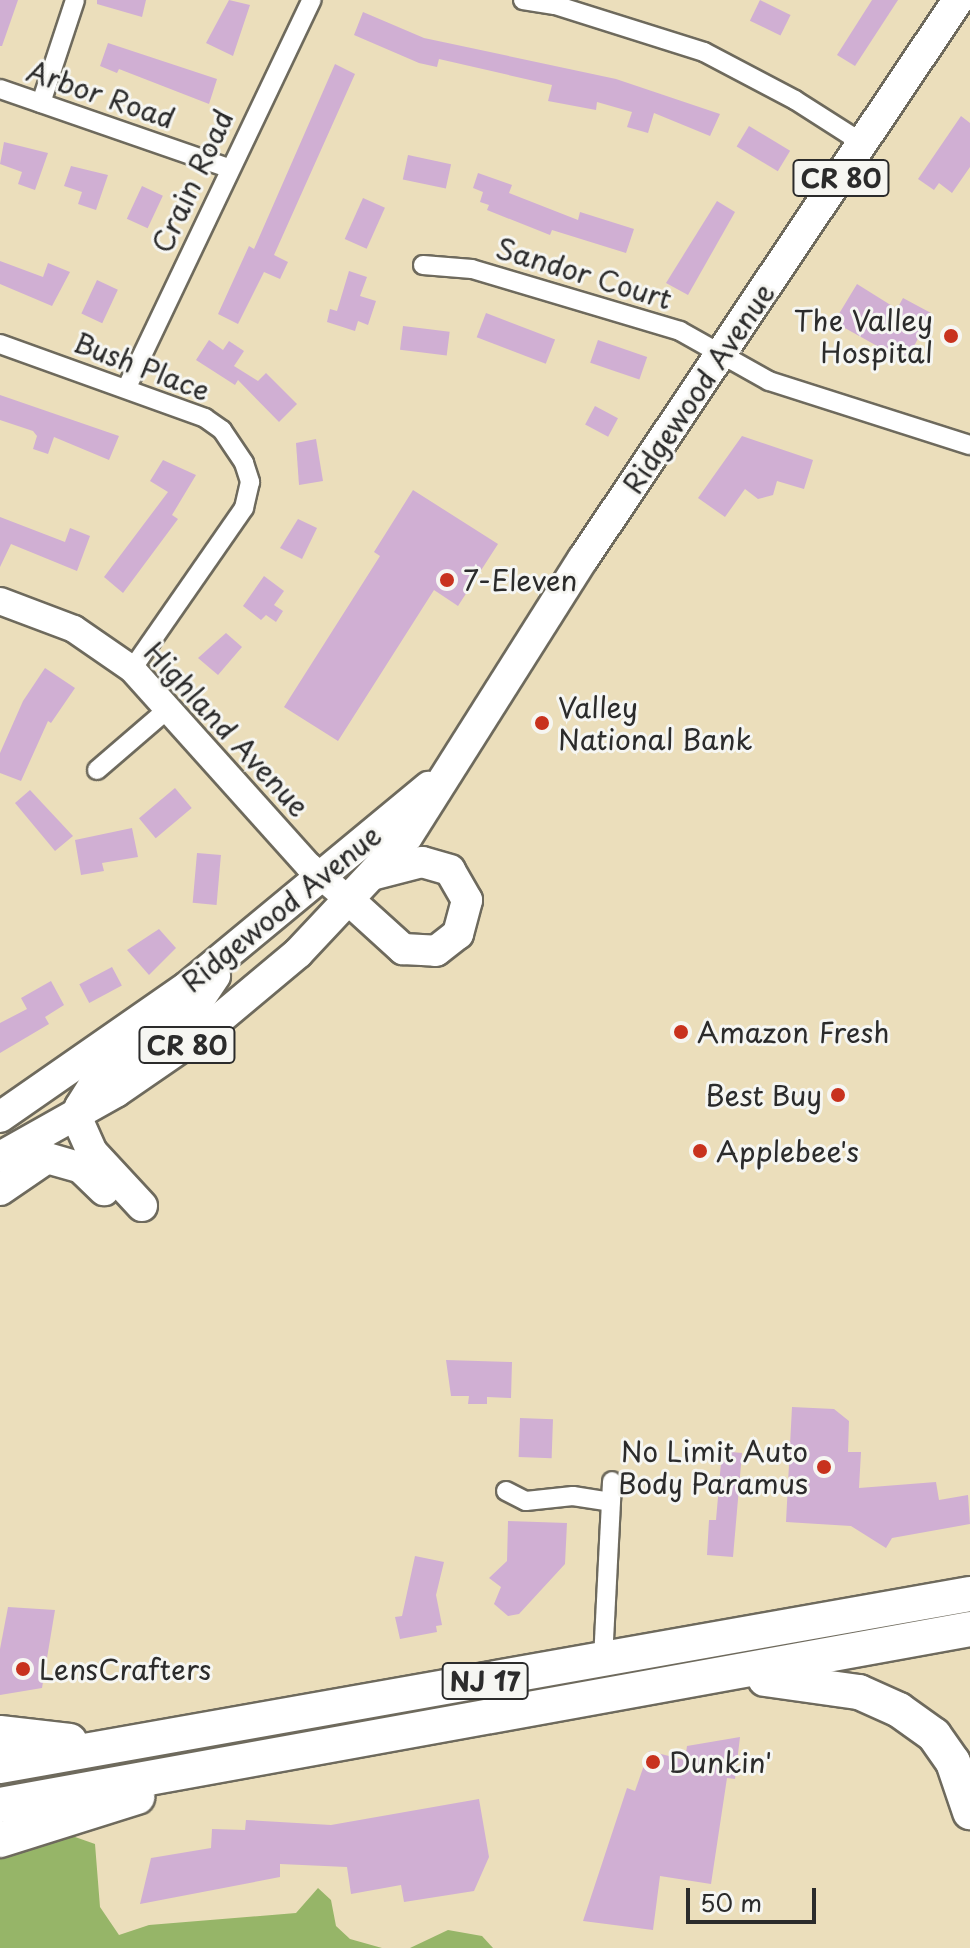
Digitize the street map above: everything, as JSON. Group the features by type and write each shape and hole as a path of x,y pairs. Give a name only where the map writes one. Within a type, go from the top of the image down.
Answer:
{"highway":[{"name":"NJ 17","path":"0,1766 970,1594"},
{"name":"NJ 17","path":"0,1805 970,1629"},
{"path":"712,1675 816,1683 859,1692 899,1710 934,1735 953,1762 970,1812"},
{"path":"0,1733 127,1744"},
{"path":"0,1840 217,1767"}],"main road":[{"name":"Ridgewood Avenue","path":"0,1157 79,1113 206,1030 274,975 350,901 407,837 442,778 958,0"},
{"name":"Ridgewood Avenue","path":"0,1117 229,954 442,778"},
{"path":"350,901 403,949 436,951 458,934 467,900 450,870 422,862 375,874"},
{"path":"0,1190 30,1166 57,1158 81,1168 135,1212 92,1152 79,1113 99,1076 189,1015 229,954"}],"street":[{"path":"41,103 75,0"},
{"name":"Crain Road","path":"127,387 228,168 312,0"},
{"path":"523,0 556,2 704,52 770,85 864,144"},
{"name":"Arbor Road","path":"0,89 228,168"},
{"name":"Sandor Court","path":"423,265 472,269 680,331 769,381 970,445"},
{"name":"Bush Place","path":"0,344 127,387 205,418 222,430 235,446 250,482 244,508 226,540 132,669"},
{"name":"Highland Avenue","path":"0,601 74,629 132,669 323,878 350,901"},
{"path":"97,770 169,708"},
{"path":"603,1660 612,1481"},
{"path":"506,1491 526,1501 573,1496 611,1502"}],"green space":[{"path":"58,1831 95,1844 100,1907 119,1935 149,1925 296,1913 318,1888 331,1900 336,1926 350,1939 382,1948 0,1948 0,1849"},
{"path":"448,1930 482,1936 493,1948 410,1948"}],"building":[{"path":"0,0 18,0 2,46 0,46"},
{"path":"97,0 146,0 142,17 97,4"},
{"path":"229,0 250,5 233,56 206,43"},
{"path":"760,0 791,15 780,36 750,21"},
{"path":"872,0 898,0 855,66 837,55"},
{"path":"363,12 424,38 616,79 720,114 710,136 654,113 648,133 627,127 632,112 597,102 596,110 548,101 552,85 439,59 437,67 419,63 354,35"},
{"path":"108,43 217,79 209,104 119,69 117,73 100,66"},
{"path":"335,64 355,74 274,255 288,262 280,279 264,272 238,324 218,314 249,246 254,249"},
{"path":"961,116 970,123 970,167 952,193 939,183 934,190 918,179"},
{"path":"749,126 790,151 778,171 737,147"},
{"path":"4,142 48,153 35,190 18,184 22,172 0,164"},
{"path":"408,155 451,164 446,189 403,179"},
{"path":"71,166 108,175 96,210 78,204 82,192 64,186"},
{"path":"478,173 512,185 509,193 578,220 580,212 634,229 626,253 552,230 550,235 487,210 489,205 480,202 483,192 473,188"},
{"path":"142,186 163,196 148,228 127,219"},
{"path":"363,198 385,208 367,249 345,239"},
{"path":"717,201 735,212 688,295 666,283"},
{"path":"0,261 43,277 48,263 70,272 52,306 0,284"},
{"path":"349,271 367,277 360,296 376,301 368,325 358,321 355,331 327,322 330,309 337,311"},
{"path":"97,280 118,290 102,323 81,314"},
{"path":"857,284 897,309 903,298 931,313 906,362 834,322"},
{"path":"486,313 555,340 546,364 477,337"},
{"path":"403,326 450,332 447,356 400,350"},
{"path":"209,340 223,350 229,341 244,351 234,366 258,381 266,373 297,404 279,422 238,380 235,385 196,360"},
{"path":"598,340 647,357 639,380 590,363"},
{"path":"0,395 119,436 109,460 54,437 48,454 33,449 37,436 33,431 0,420"},
{"path":"595,406 618,418 608,437 585,425"},
{"path":"742,436 813,460 804,489 777,481 773,495 758,499 745,489 725,517 698,498"},
{"path":"316,439 323,481 299,485 296,443"},
{"path":"163,460 196,475 172,515 178,519 123,593 104,577 168,492 150,481"},
{"path":"413,490 498,544 458,606 434,590 338,741 284,707 380,556 374,552"},
{"path":"0,517 65,542 70,528 90,536 77,571 11,544 0,567"},
{"path":"298,519 317,528 302,559 280,548"},
{"path":"264,576 284,591 274,605 283,611 276,622 266,615 261,620 243,606"},
{"path":"226,633 242,647 218,675 198,658"},
{"path":"45,668 75,688 51,723 48,721 21,781 0,773 0,753 23,701"},
{"path":"175,788 192,808 156,838 139,818"},
{"path":"30,790 73,836 55,851 15,803"},
{"path":"132,828 138,857 102,863 104,871 81,875 75,840"},
{"path":"197,853 221,855 217,905 193,903"},
{"path":"159,929 176,948 149,975 127,950"},
{"path":"112,967 122,986 89,1003 79,984"},
{"path":"51,981 64,1005 45,1017 49,1024 0,1053 0,1023 27,1009 21,998"},
{"path":"446,1360 512,1362 511,1398 487,1397 487,1404 468,1404 469,1396 451,1396"},
{"name":"No Limit Auto Body Paramus","path":"792,1407 834,1409 849,1421 848,1452 861,1452 859,1488 936,1482 939,1500 968,1495 970,1524 892,1538 886,1548 851,1526 786,1522"},
{"path":"520,1418 553,1419 552,1458 519,1457"},
{"path":"722,1451 742,1453 733,1557 707,1555 709,1520 716,1520"},
{"path":"508,1521 567,1523 565,1564 519,1614 508,1616 494,1604 501,1587 489,1578 507,1561"},
{"path":"415,1556 444,1562 436,1595 442,1625 436,1626 437,1632 400,1639 395,1617 402,1616"},
{"name":"LensCrafters","path":"8,1607 55,1610 42,1688 0,1695 0,1649"},
{"path":"740,1737 735,1779 727,1778 711,1884 660,1876 653,1930 583,1921 627,1788 635,1791 649,1751 685,1760 687,1746"},
{"path":"479,1799 489,1857 474,1891 404,1902 401,1885 351,1894 347,1867 280,1864 280,1877 140,1904 151,1858 211,1848 212,1829 245,1830 246,1820 331,1825"}],"place":[{"name":"The Valley Hospital","path":"951,336"},
{"name":"7-Eleven","path":"447,580"},
{"name":"Valley National Bank","path":"542,723"},
{"name":"Amazon Fresh","path":"681,1032"},
{"name":"Best Buy","path":"838,1095"},
{"name":"Applebee's","path":"700,1151"},
{"name":"No Limit Auto Body Paramus","path":"824,1467"},
{"name":"LensCrafters","path":"23,1669"},
{"name":"Dunkin'","path":"653,1762"}]}
